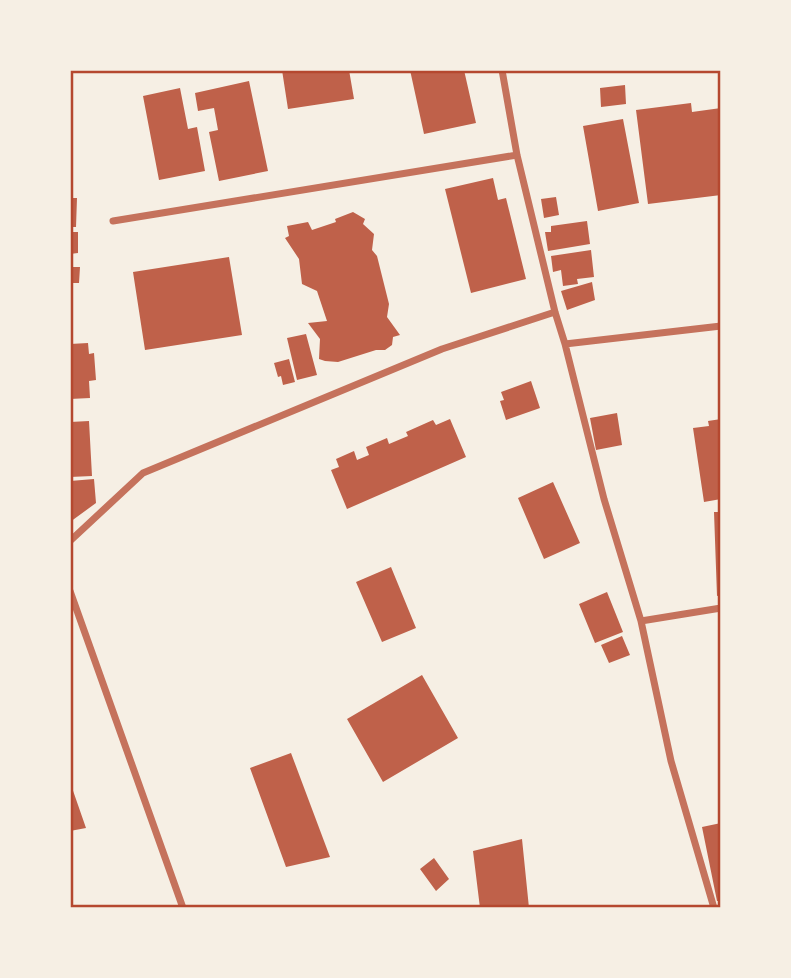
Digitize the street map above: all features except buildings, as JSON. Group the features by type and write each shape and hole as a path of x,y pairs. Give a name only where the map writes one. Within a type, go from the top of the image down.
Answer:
{"street":[{"path":"502,70 517,155 555,312 604,499 641,621 671,761 714,908"},
{"path":"113,221 517,155"},
{"path":"70,541 143,473 442,349 555,312"},
{"path":"565,344 721,326"},
{"path":"70,591 183,908"},
{"path":"641,621 721,608"}]}
